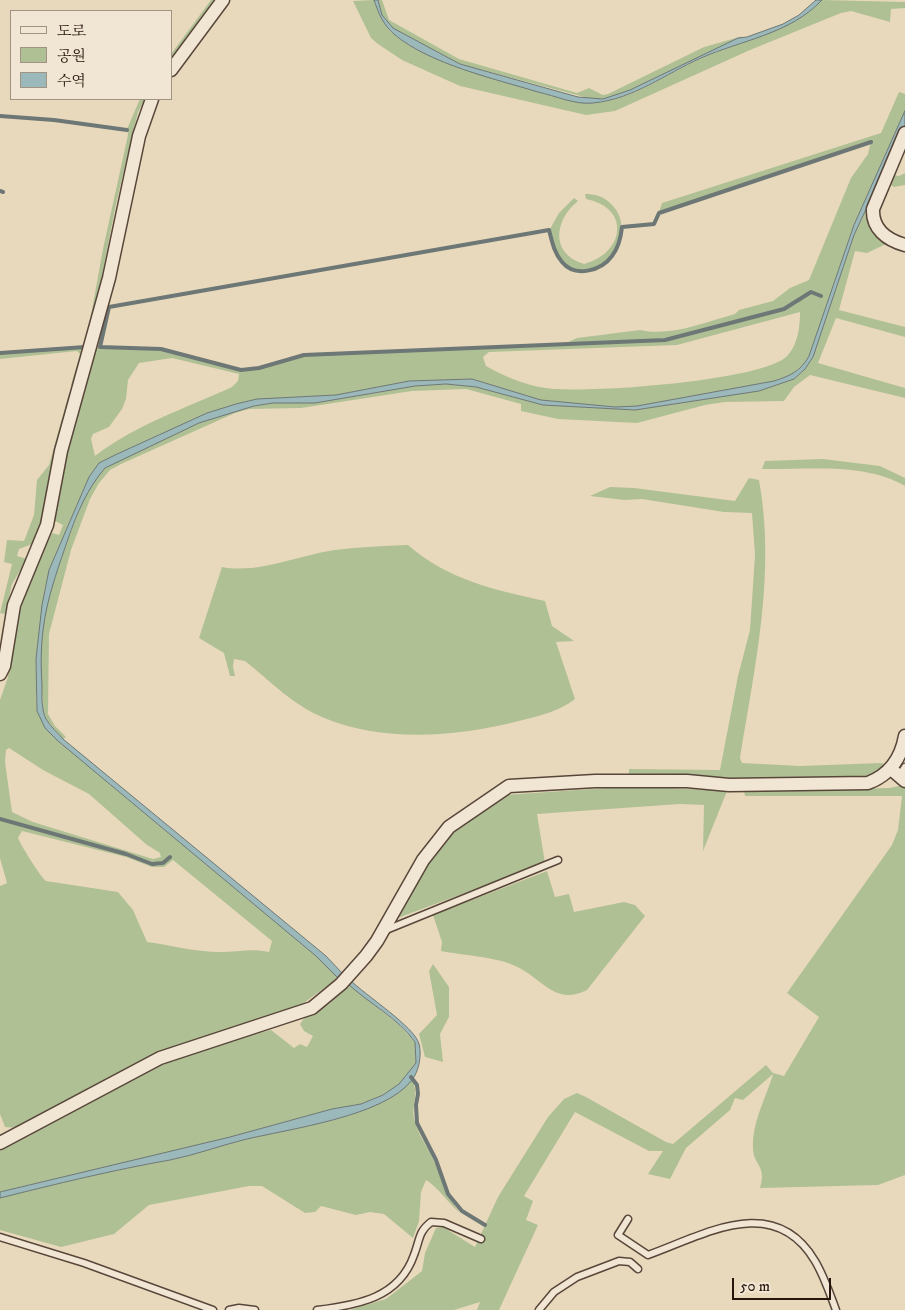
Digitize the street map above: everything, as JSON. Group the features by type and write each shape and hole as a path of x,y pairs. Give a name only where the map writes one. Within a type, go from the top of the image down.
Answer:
{"street":[{"path":"172,69 223,0"},
{"path":"0,674 4,666 14,605 47,525 61,452 110,278 139,136 152,100"},
{"path":"905,133 873,209 873,216 880,231 905,245"},
{"path":"0,1143 160,1058 312,1008 341,984 366,956 423,860 449,827 510,786 595,781 687,781 729,785 868,783 900,773 905,736"}],"lane":[{"path":"382,931 558,860"},
{"path":"628,1219 618,1235 648,1255 731,1225 757,1222 780,1227 798,1240 814,1260 836,1310"},
{"path":"317,1310 344,1307 375,1298 387,1292 399,1282 414,1257 422,1230 431,1222 444,1223 481,1239"},
{"path":"0,1237 84,1263 213,1310"},
{"path":"539,1310 554,1292 577,1277 619,1261 630,1262 638,1269"},
{"path":"229,1310 239,1308 255,1310"}],"green space":[{"path":"211,0 215,0 172,60 172,53"},
{"path":"374,0 383,21 392,33 423,53 483,76 565,100 585,103 621,98 716,52 780,29 809,12 822,0 905,2 905,8 891,9 890,22 851,11 841,13 750,50 615,111 586,115 460,86 402,60 371,38 353,1"},
{"path":"378,0 382,0 389,20 459,59 577,93 589,88 603,95 608,94 704,47 743,36 630,90 603,99 588,98 460,64 393,28 382,15"},
{"path":"899,92 905,94 905,111 854,225 809,356 799,369 785,377 774,381 637,406 615,407 541,400 472,379 409,381 336,395 257,399 207,413 99,463 89,477 49,570 44,593 36,659 37,711 58,741 316,956 338,978 301,1005 155,1054 17,1128 5,1127 0,1114 0,886 7,883 0,858 0,820 126,855 158,866 170,858 158,864 127,853 0,818 0,700 8,677 10,649 18,609 52,533 59,535 63,525 55,521 60,476 96,347 161,350 241,371 259,369 304,356 665,341 784,310 811,293 821,297 821,295 810,291 783,308 682,336 647,340 566,343 577,338 640,330 664,332 688,328 735,314 739,310 773,301 790,288 809,280 851,178 868,154 871,141 659,212 662,203 881,133","holes":["800,312 799,329 791,351 773,364 746,372 673,384 596,389 538,387 523,383 486,366 483,357 489,352 677,345","172,358 239,374 238,381 232,387 144,426 110,445 95,456 91,439 93,434 109,427 122,409 126,399 128,380 139,363","9,748 43,770 89,794 147,845 160,853 161,857 153,859 33,822 12,812 5,762 6,750","22,831 126,857 152,867 164,867 173,860 272,941 269,952 251,950 211,952 147,942 133,910 118,892 46,881 35,867 18,838"]},
{"path":"140,100 144,100 138,112 116,204 88,347 73,385 71,385 80,354 77,351 0,359 0,354 85,348 103,249 128,135 127,129"},
{"path":"905,126 871,216 900,245 884,245 867,253 855,251 839,310 905,327 905,337 836,318 818,363 905,388 905,398 810,375 794,387 784,401 725,402 705,405 637,423 558,419 521,411 521,404 466,389 412,391 301,408 249,409 235,413 121,464 110,470 99,483 90,499 71,550 49,634 48,714 55,726 66,737 63,739 46,719 43,710 40,658 43,618 55,574 83,500 95,479 105,468 199,423 234,410 273,403 315,403 415,386 446,384 476,387 543,405 635,410 759,391 794,379 805,369 813,357 854,235"},
{"path":"905,139 905,150 893,175 899,176 905,173 905,185 894,187 889,184 882,202 880,218 887,230 905,239 905,243 888,235 880,228 875,211"},
{"path":"585,194 599,196 610,203 619,216 621,230 617,244 609,257 598,266 586,271 573,270 562,261 556,250 550,229 559,213 574,198 578,201 564,217 560,227 559,236 565,253 584,264 598,258 608,250 615,241 616,221 610,211 601,204 586,199"},
{"path":"69,393 72,396 50,477 44,522 35,543 19,549 17,556 27,559 12,584 5,614 0,613 12,564 4,562 7,540 24,541 34,515 37,480 49,465"},
{"path":"823,459 880,466 905,478 905,486 889,478 854,470 816,468 762,469 765,461"},
{"path":"749,478 759,480 764,515 765,550 762,619 740,758 742,763 800,766 881,763 889,765 877,775 801,780 629,775 629,769 720,770 738,676 750,630 755,555 752,513 724,512 642,499 625,500 590,496 610,487 634,488 735,501"},
{"path":"408,545 439,567 473,582 508,593 545,601 552,626 574,641 556,642 575,699 563,707 542,715 470,731 420,735 370,731 345,725 311,712 291,699 245,661 234,659 235,676 230,676 224,653 199,638 222,567 250,568 321,552 362,547"},
{"path":"905,785 905,1175 878,1185 760,1188 762,1174 754,1154 753,1138 757,1119 773,1074 743,1100 735,1098 730,1110 686,1148 670,1179 648,1174 663,1151 649,1151 575,1112 524,1196 533,1201 526,1220 538,1225 499,1310 477,1310 480,1302 454,1310 349,1310 386,1299 422,1271 425,1253 436,1228 443,1227 475,1247 498,1197 548,1117 564,1099 577,1093 666,1142 673,1144 766,1065 773,1073 784,1076 819,1017 787,993 892,845 898,830 902,796 745,796 744,791 889,788"},
{"path":"634,786 727,791 703,851 704,805 680,804 537,814 545,863 395,919 446,834 505,795"},
{"path":"547,871 555,897 569,894 574,912 624,902 635,905 645,916 587,990 565,995 548,988 523,970 506,962 441,951 442,942 433,915"},
{"path":"433,964 449,987 449,1017 440,1034 443,1062 425,1057 419,1034 437,1015 429,971"},
{"path":"347,983 399,1025 415,1042 416,1063 399,1084 383,1095 361,1104 332,1109 230,1137 0,1192 0,1151 166,1063 239,1038 271,1030 294,1048 300,1044 307,1047 313,1036 304,1031 300,1024 305,1017 329,1004"},
{"path":"412,1080 415,1090 414,1117 416,1126 436,1164 455,1207 460,1213 426,1180 421,1192 419,1221 413,1238 384,1214 370,1212 356,1215 321,1206 315,1212 305,1213 262,1186 249,1186 149,1205 114,1234 61,1247 0,1230 0,1198 63,1182 179,1158 243,1140 332,1120 374,1105 394,1094"}],"water":[{"path":"374,0 378,0 382,15 393,28 460,64 578,97 603,99 630,90 738,38 747,37 783,24 799,15 816,0 822,0 809,12 780,29 701,58 622,97 608,101 579,103 464,70 426,54 409,45 387,27"},
{"path":"905,111 905,126 854,235 813,357 805,369 794,379 759,391 635,410 543,405 476,387 446,384 415,386 315,403 273,403 254,406 199,423 105,468 93,484 71,529 46,610 41,664 42,702 46,719 63,739 326,956 343,974 338,978 316,956 58,741 45,728 37,711 36,659 42,605 49,570 89,477 99,463 207,413 257,399 336,395 409,381 472,379 541,400 615,407 637,406 774,381 785,377 799,369 809,356 854,225"},
{"path":"350,980 399,1020 416,1037 420,1048 418,1068 412,1080 399,1093 358,1112 333,1120 243,1140 179,1158 63,1182 0,1198 0,1192 230,1137 332,1109 361,1104 383,1095 399,1084 416,1063 415,1042 392,1018 347,983"}],"waterway":[{"path":"0,116 54,120 127,130"},
{"path":"821,296 811,292 784,309 665,340 304,355 259,368 241,370 161,349 100,347 109,307 549,230 555,251 562,262 574,270 588,271 601,266 612,256 619,242 622,227 654,224 659,213 871,142"},
{"path":"0,353 85,347"},
{"path":"0,819 126,854 152,864 163,863 170,857"},
{"path":"411,1077 417,1085 417,1123 436,1160 448,1194 462,1211 485,1225"}]}
